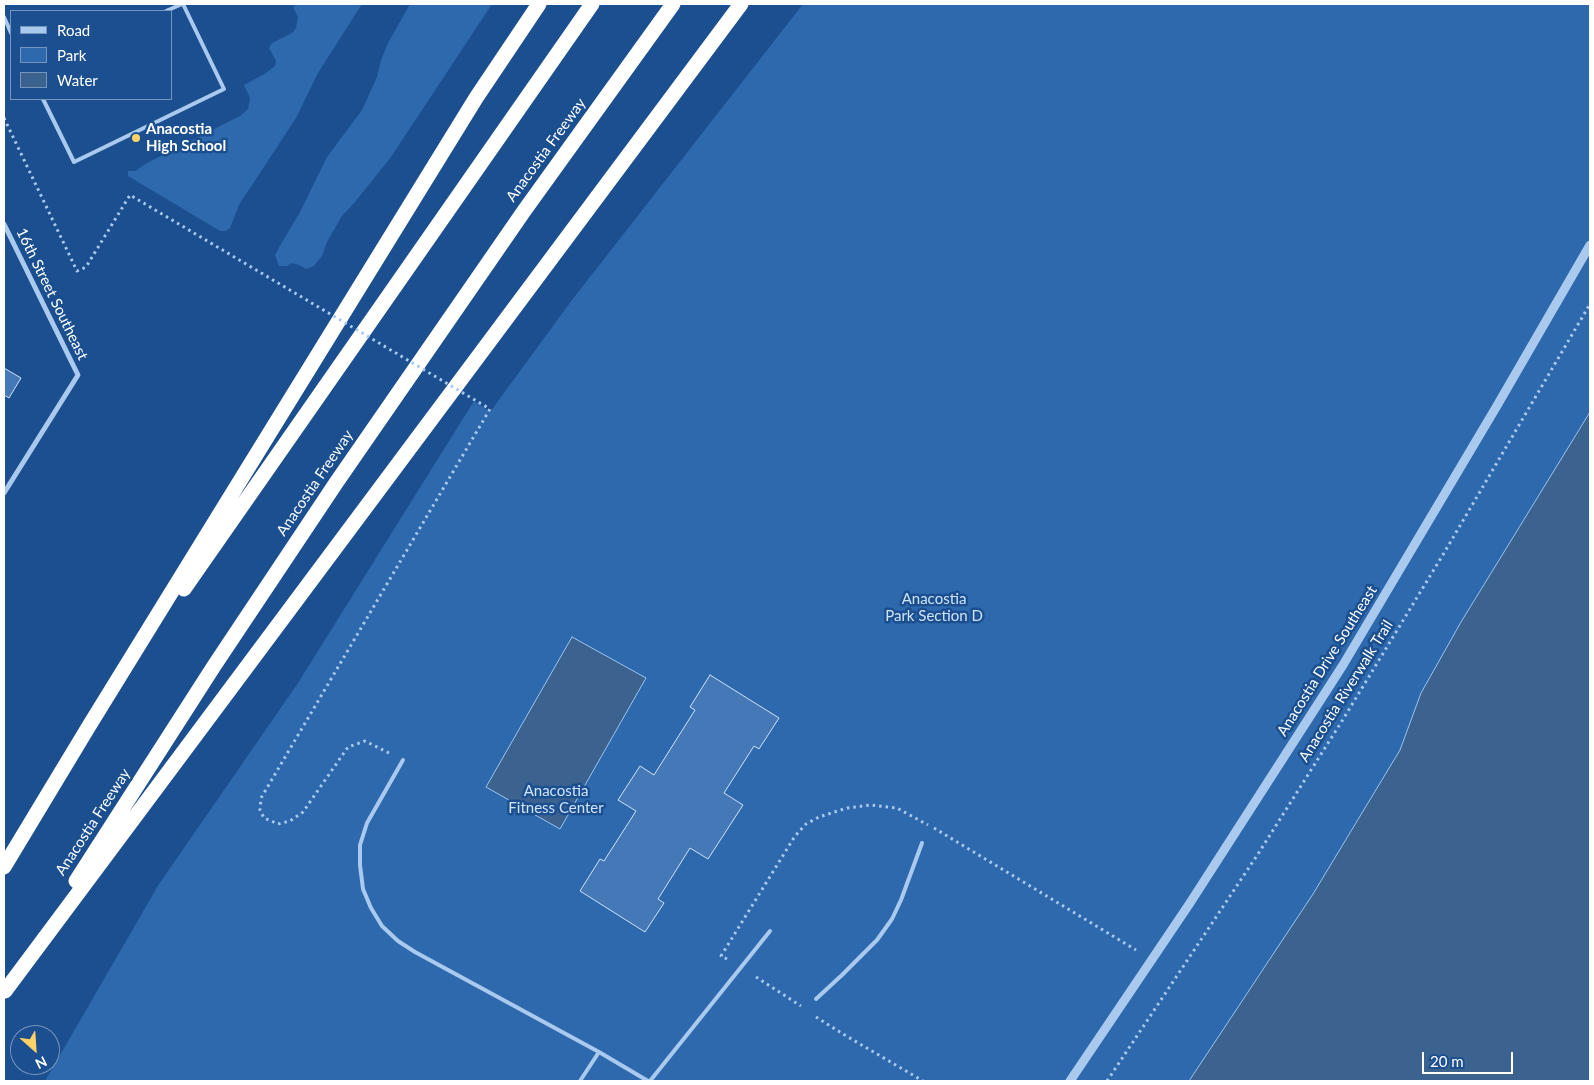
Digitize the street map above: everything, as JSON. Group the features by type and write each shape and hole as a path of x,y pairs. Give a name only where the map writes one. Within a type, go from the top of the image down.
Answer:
{"highway":[{"path":"4,868 89,726 476,98 539,4"},
{"path":"89,726 592,4"},
{"name":"Anacostia Freeway","path":"4,992 214,666 325,499 524,210 673,4"},
{"path":"4,992 741,4"}],"street":[{"name":"16th Street Southeast","path":"4,224 78,375 4,494"},
{"name":"Anacostia Drive Southeast","path":"1070,1081 1190,903 1343,665 1590,245"}],"lane":[{"path":"44,100 74,162 224,89 182,4 168,10"},
{"path":"4,17 10,31"},
{"path":"403,760 367,823 360,845 360,865 364,889 370,908 382,926 398,941 415,952 649,1081 770,931"},
{"path":"816,999 877,940 892,919 922,843"},
{"path":"580,1081 598,1052"}],"path":[{"path":"4,118 77,271 86,267 130,195 490,409 261,798 260,810 264,818 278,824 290,821 303,812 348,747 365,741 403,760"},
{"name":"Anacostia Riverwalk Trail","path":"1107,1081 1253,862 1342,721 1439,562 1590,304"},
{"path":"763,981 803,1008"},
{"path":"811,1013 923,1081"}],"green space":[{"path":"297,4 362,4 318,73 296,118 239,205 230,228 226,231 220,231 128,176 128,171 135,171 147,163 240,116 248,109 250,98 244,85 275,66 276,61 269,48 272,43 292,33 296,28 298,17 293,7"},
{"path":"410,4 492,4 391,157 342,216 327,242 322,256 314,266 306,269 292,263 287,266 279,266 275,255 300,212 327,157 362,110 377,77 388,43"},
{"name":"Anacostia Park Section D","path":"803,4 1590,4 1590,412 1461,622 1421,693 1400,750 1313,894 1189,1081 45,1081 48,1075 60,1075 60,1055 159,884 298,683 474,401 490,412 572,300"}],"water":[{"path":"1590,412 1590,1081 1189,1081 1313,894 1400,750 1421,693 1461,622"},
{"path":"572,637 646,678 560,829 486,787"}],"building":[{"path":"4,368 21,378 9,398 4,395"},
{"path":"710,675 779,718 759,749 754,746 724,793 743,805 708,859 690,848 658,899 664,903 645,932 580,891 600,859 604,861 636,811 618,800 640,766 654,775 695,710 690,707"}],"place":[{"name":"Anacostia High School","path":"136,138"}],"park label":[{"name":"Anacostia Fitness Center","path":"556,800"}]}
